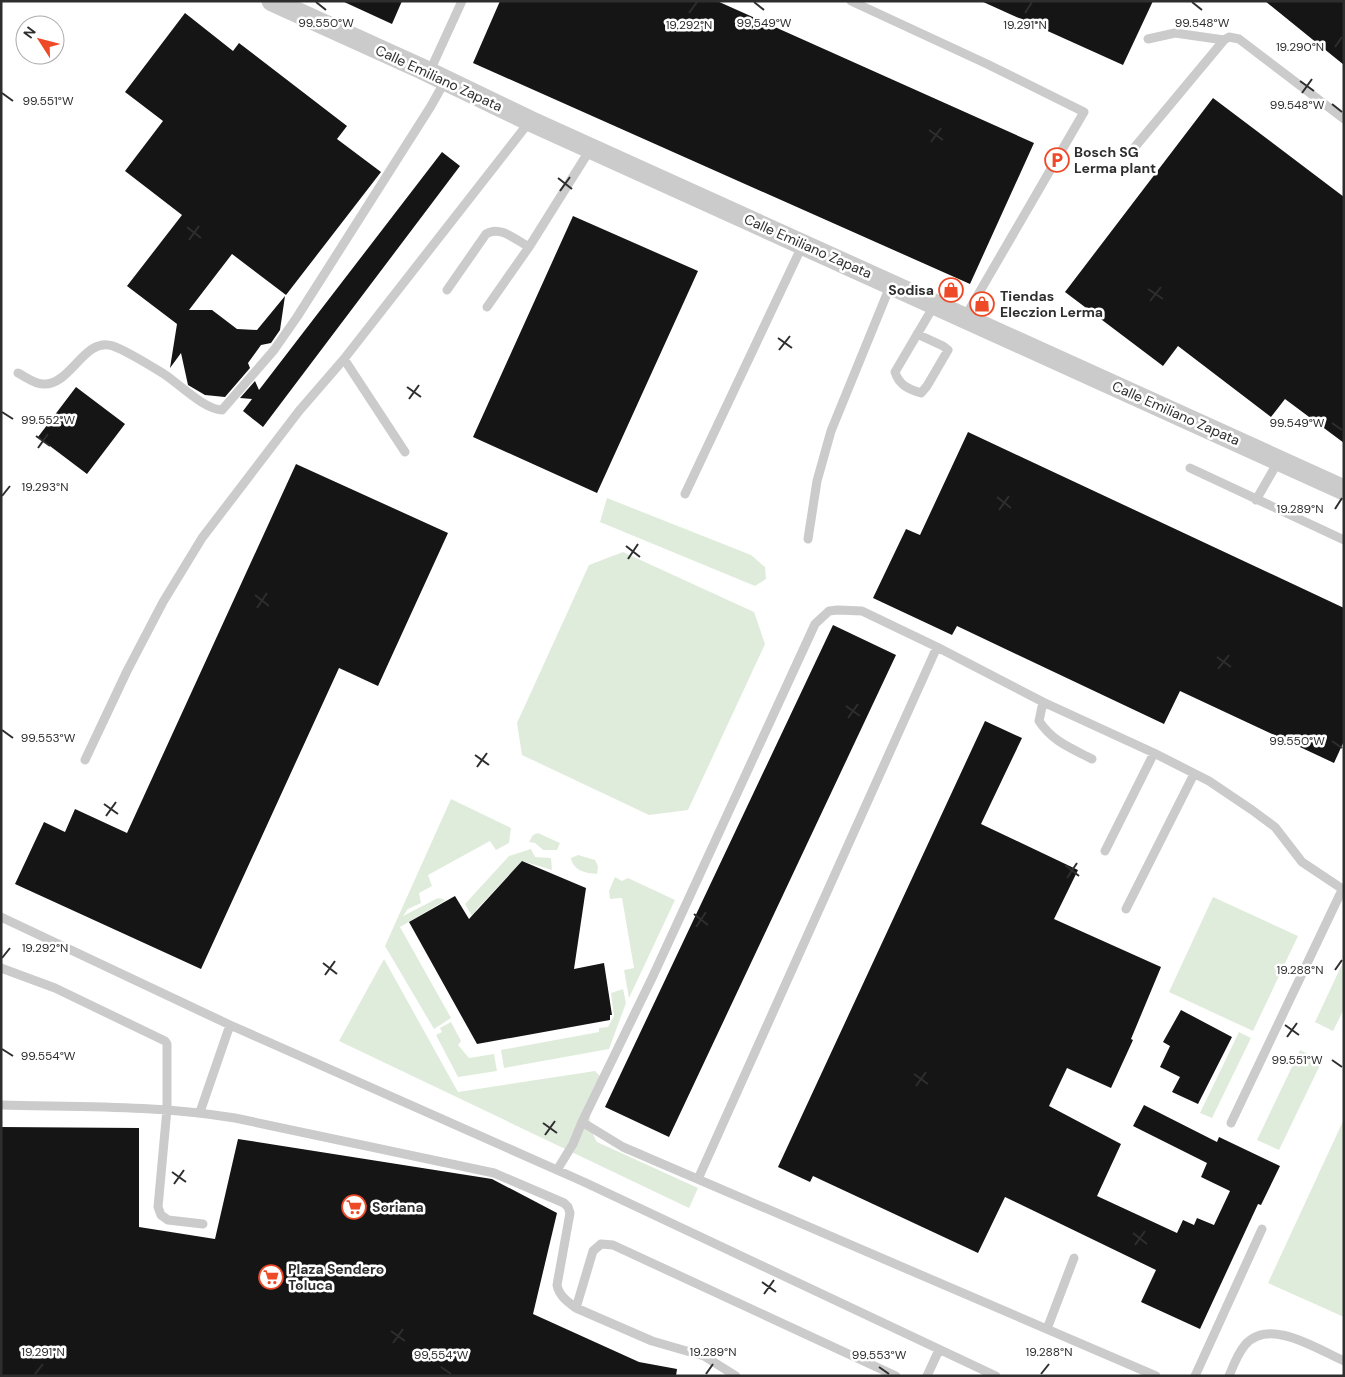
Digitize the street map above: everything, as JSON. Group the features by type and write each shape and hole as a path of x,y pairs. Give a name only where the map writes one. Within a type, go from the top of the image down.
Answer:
{"street":[{"name":"Calle Emiliano Zapata","path":"272,1 530,121 1344,490"}],"lane":[{"path":"18,373 30,380 43,384 59,381 87,353 102,344 113,346 164,374 212,408 222,410 274,350 297,317 431,106 437,77 462,1"},
{"path":"851,1 987,64 1084,112 965,317"},
{"path":"1148,39 1175,33 1224,40"},
{"path":"1129,154 1224,40 1232,36 1239,39 1344,119"},
{"path":"85,760 127,670 158,610 202,538 299,411 344,359 530,121"},
{"path":"487,307 591,148"},
{"path":"447,290 490,231 502,231 528,247"},
{"path":"685,494 803,244"},
{"path":"808,539 817,481 831,431 891,284"},
{"path":"917,334 948,350 927,386 921,392 912,390 898,381 894,372 935,304"},
{"path":"344,359 405,452"},
{"path":"1256,500 1279,460"},
{"path":"1190,468 1344,540"},
{"path":"557,1170 572,1144 653,976 815,624 829,611 838,610 862,611 1043,702 1154,753 1209,781 1275,827 1302,862 1343,890 1231,1123"},
{"path":"698,1179 937,648"},
{"path":"1043,702 1039,721 1047,732 1056,740 1092,760"},
{"path":"1105,851 1154,753"},
{"path":"1126,909 1194,774"},
{"path":"1,917 230,1025 557,1170 996,1376"},
{"path":"1,968 55,988 164,1040 167,1044 167,1109 158,1207 161,1215 168,1220 203,1224"},
{"path":"200,1112 230,1025"},
{"path":"1,1105 116,1106 200,1112 494,1173 564,1203 568,1207 570,1213 557,1285 562,1296 576,1308 652,1341 704,1356 736,1376"},
{"path":"582,1122 617,1144 1156,1376"},
{"path":"1195,1376 1262,1229"},
{"path":"576,1308 593,1251 601,1244 613,1244 896,1376"},
{"path":"1047,1329 1074,1258"},
{"path":"1229,1376 1244,1346 1259,1334 1282,1335 1344,1361"},
{"path":"927,1376 939,1350"}],"green space":[{"path":"607,498 751,555 765,567 766,579 755,586 600,522"},
{"path":"623,552 754,612 765,644 688,810 649,815 522,755 517,723 589,565"},
{"path":"451,799 511,828 509,843 496,850 490,841 428,875 432,886 419,893 421,903 408,909 403,916 438,898 446,900 400,927 451,1018 434,1029 385,946"},
{"path":"538,833 560,843 557,850 543,850 535,843 529,842 533,835"},
{"path":"531,849 535,857 551,858 552,870 522,861 476,910 509,966 505,974 465,904 509,856"},
{"path":"578,855 595,860 598,866 597,874 584,872 574,866 571,858"},
{"path":"615,877 622,881 628,878 675,900 629,998 624,970 634,968 622,898 610,899 609,891"},
{"path":"1213,897 1298,936 1253,1031 1169,992"},
{"path":"384,959 458,1092 595,1071 600,1076 590,1109 590,1125 597,1142 698,1188 689,1208 339,1041"},
{"path":"1344,960 1344,1009 1333,1031 1315,1022"},
{"path":"623,989 626,1003 609,1049 504,1068 501,1050 599,1032 599,1028 608,1027 614,1016 611,993"},
{"path":"451,1022 461,1041 458,1045 469,1058 494,1054 497,1071 458,1077 436,1035 442,1032 440,1028"},
{"path":"1239,1032 1251,1038 1212,1118 1200,1113"},
{"path":"1300,1050 1322,1061 1279,1150 1257,1140"},
{"path":"1344,1119 1344,1317 1268,1283"}],"building":[{"path":"342,1 402,1 392,24"},
{"path":"500,1 717,1 1034,143 970,284 473,63"},
{"path":"981,1 1153,1 1123,65"},
{"path":"1265,1 1344,1 1344,65"},
{"path":"185,13 233,51 239,43 347,126 337,139 381,172 286,295 232,254 189,310 212,310 237,329 257,330 285,296 280,330 271,343 261,345 248,363 250,368 225,397 205,395 188,385 181,353 170,368 177,324 127,286 182,215 125,171 163,121 125,92"},
{"path":"1213,98 1344,197 1344,443 1285,399 1271,417 1178,346 1163,366 1065,292"},
{"path":"442,152 460,166 263,427 243,411 252,399 240,398 255,381 259,390"},
{"path":"573,216 698,271 597,493 473,437"},
{"path":"76,387 125,424 87,474 38,437"},
{"path":"968,432 1344,608 1344,741 1334,763 1180,691 1164,724 957,626 952,635 873,598 906,529 920,535"},
{"path":"296,464 448,533 378,686 339,668 201,969 15,884 44,822 65,832 75,809 127,833"},
{"path":"833,625 896,655 669,1137 605,1107"},
{"path":"985,721 1022,738 981,824 1078,870 1054,919 1161,967 1131,1039 1133,1040 1111,1088 1067,1068 1049,1106 1121,1144 1097,1196 1177,1233 1183,1220 1194,1225 1197,1218 1214,1225 1230,1191 1201,1177 1207,1163 1133,1126 1144,1105 1217,1142 1219,1137 1280,1166 1261,1205 1258,1204 1200,1329 1141,1302 1156,1270 1005,1197 978,1253 813,1176 810,1182 778,1167"},
{"path":"522,861 586,888 574,969 604,963 612,1015 610,1015 610,1020 477,1044 409,922 455,896 469,919"},
{"path":"1181,1010 1232,1037 1198,1104 1172,1092 1180,1077 1160,1067 1170,1046 1163,1042"},
{"name":"Plaza Sendero Toluca","path":"1,1127 139,1128 139,1227 215,1239 238,1139 492,1179 557,1213 533,1314 639,1362 677,1369 676,1376 1,1376"}],"place":[{"name":"Bosch SG Lerma plant","path":"1057,160"},
{"name":"Sodisa","path":"951,290"},
{"name":"Tiendas Eleczion Lerma","path":"982,304"},
{"name":"Soriana","path":"354,1207"},
{"name":"Plaza Sendero Toluca","path":"271,1277"}]}
